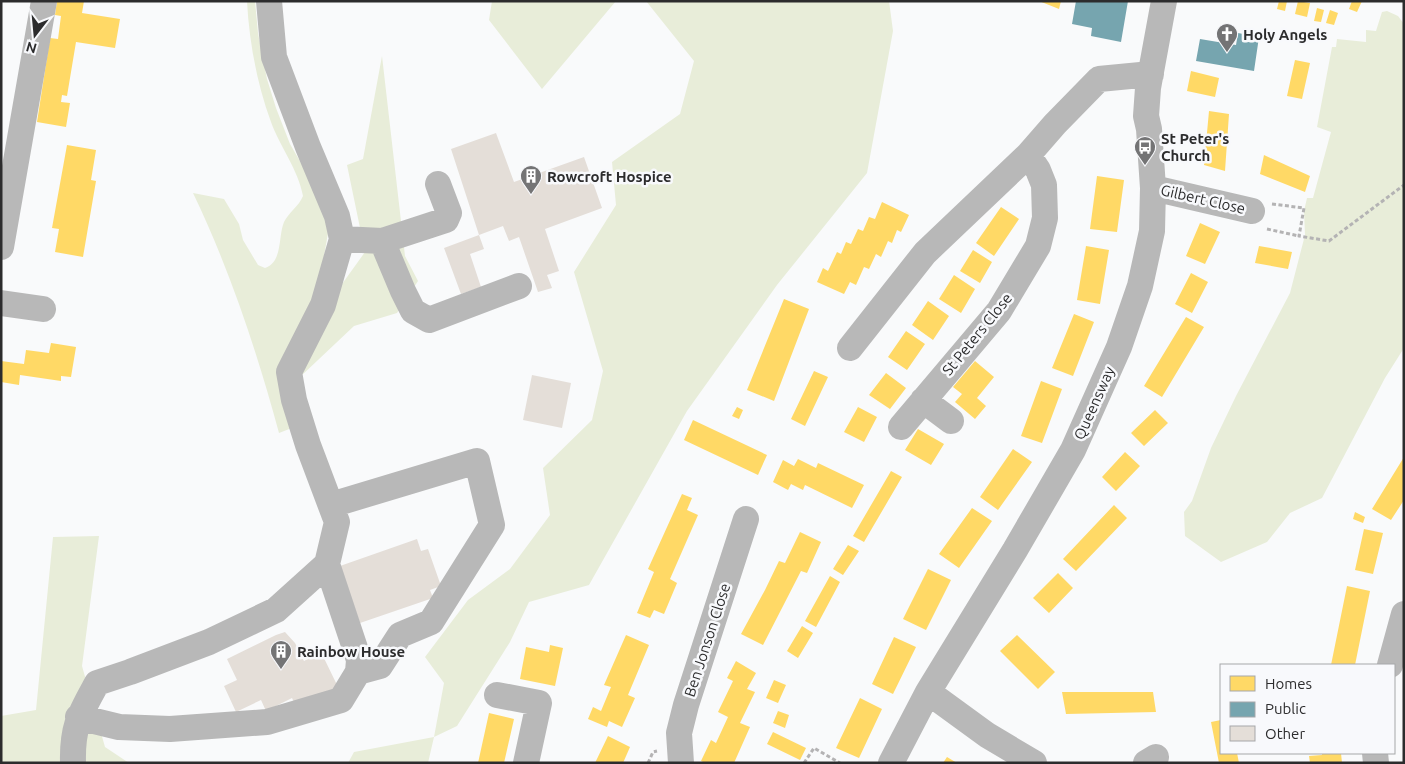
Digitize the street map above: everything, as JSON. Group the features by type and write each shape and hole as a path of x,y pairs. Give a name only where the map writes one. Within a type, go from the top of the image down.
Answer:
{"street":[{"path":"1,247 9,153 44,1"},
{"path":"78,717 119,727 170,729 267,722 341,700 358,672 359,660 327,564 337,522 308,445 294,400 288,372 324,305 342,239 337,216 308,147 274,57 269,1"},
{"name":"Queensway","path":"891,763 928,692 1015,550 1073,450 1119,347 1140,286 1152,231 1153,188 1149,129 1146,116 1148,88 1164,1"},
{"path":"850,348 925,253 1028,154 1099,79 1152,74"},
{"name":"St Peters Close","path":"901,427 999,311 1038,246 1045,218 1044,184 1028,154"},
{"path":"342,239 382,241 446,220 449,213 438,184"},
{"name":"Gilbert Close","path":"1153,188 1252,211"},
{"path":"382,241 413,311 429,320 519,286"},
{"path":"1,304 43,309"},
{"path":"923,400 951,421"},
{"path":"331,505 477,461 492,524 431,622 400,635 380,666 358,672"},
{"name":"Ben Jonson Close","path":"681,763 679,733 686,705 746,519"},
{"path":"73,763 72,740 78,717 97,683 209,642 276,610 327,564"},
{"path":"1390,664 1404,614"},
{"path":"928,692 987,735 1034,763"},
{"path":"497,695 539,703 526,763"}],"path":[{"path":"1299,236 1304,208 1265,202 1252,211 1264,228 1299,236 1329,241 1404,185"},
{"path":"804,763 814,748 840,763"}],"green space":[{"path":"247,1 255,1 258,33 267,79 276,108 290,144 322,199 328,233 322,268 307,316 297,426 279,433 231,281 193,193 224,199 239,224 243,240 258,265 265,268 275,260 284,222 303,196 293,167 271,122 262,93 252,47"},
{"path":"492,1 616,1 542,89 489,20"},
{"path":"646,1 889,1 893,31 867,173 777,285 687,411 589,585 529,602 510,642 457,726 434,737 444,683 425,657 468,600 510,569 550,515 543,468 592,420 603,371 574,272 616,205 612,162 680,114 694,61"},
{"path":"1387,11 1398,16 1404,24 1404,348 1385,378 1322,498 1290,513 1267,542 1221,562 1185,536 1184,512 1192,501 1211,448 1236,396 1290,293 1305,235 1304,211 1307,198 1313,198 1331,132 1317,127 1332,47 1336,47 1337,39 1366,42 1366,30 1376,31 1382,12"},
{"path":"382,56 405,256 418,281 397,313 354,326 300,377 332,298 365,252 347,165 363,159"},
{"path":"99,536 82,666 105,747 129,763 1,763 1,716 36,710 53,537"},
{"path":"434,737 428,763 348,763 354,752"}],"building: Homes":[{"path":"57,1 84,1 82,13 120,19 115,48 76,42 67,96 62,95 61,102 70,103 66,127 37,122 50,38 58,39 61,16 55,15"},
{"path":"1039,1 1061,1 1059,9"},
{"path":"1279,1 1287,1 1285,11 1277,9"},
{"path":"1298,1 1310,3 1307,17 1295,14"},
{"path":"1352,1 1362,1 1357,12 1349,9"},
{"path":"1317,8 1324,10 1321,22 1314,21"},
{"path":"1330,10 1338,13 1334,25 1326,23"},
{"path":"1295,60 1310,63 1302,99 1287,96"},
{"path":"1191,71 1219,78 1215,97 1187,91"},
{"path":"1209,111 1229,114 1225,171 1204,165"},
{"path":"67,145 96,150 91,180 96,181 83,257 55,252 59,229 52,228"},
{"path":"1264,155 1310,176 1305,192 1260,174"},
{"path":"1097,176 1124,180 1117,232 1090,229"},
{"path":"882,202 909,215 901,232 897,230 892,243 888,241 881,257 876,254 869,269 864,267 856,285 850,282 844,294 817,282 823,268 828,271 837,252 841,254 846,242 851,244 858,229 863,231 869,217 875,219"},
{"path":"1001,207 1019,219 994,256 976,243"},
{"path":"1200,223 1220,232 1205,264 1186,256"},
{"path":"1086,246 1109,250 1100,304 1077,300"},
{"path":"1259,246 1292,252 1288,269 1255,263"},
{"path":"973,250 992,262 980,283 960,271"},
{"path":"1191,273 1208,282 1192,313 1175,304"},
{"path":"954,275 975,289 961,313 939,299"},
{"path":"784,299 809,309 774,401 747,390"},
{"path":"928,301 949,316 933,340 912,325"},
{"path":"1074,314 1094,322 1073,376 1052,368"},
{"path":"1186,317 1204,327 1162,397 1144,386"},
{"path":"906,331 925,344 907,370 888,357"},
{"path":"51,343 76,347 71,377 61,376 61,381 20,375 19,385 1,382 1,361 24,364 26,350 49,353"},
{"path":"975,361 994,377 977,398 986,406 975,419 955,402 962,394 953,387"},
{"path":"814,371 828,377 805,426 791,419"},
{"path":"886,373 906,388 890,409 869,395"},
{"path":"1041,381 1062,389 1042,443 1021,436"},
{"path":"737,407 743,410 739,419 732,416"},
{"path":"858,407 877,417 864,442 844,432"},
{"path":"1155,410 1168,423 1144,446 1131,433"},
{"path":"693,420 767,455 758,475 684,440"},
{"path":"918,429 944,444 931,465 905,450"},
{"path":"1013,449 1032,462 998,510 980,497"},
{"path":"1125,452 1140,466 1116,491 1102,477"},
{"path":"1404,457 1404,500 1391,520 1372,509"},
{"path":"798,459 816,468 818,463 864,485 852,508 805,485 803,490 791,484 788,490 773,482 783,460 794,466"},
{"path":"891,471 902,477 864,542 853,536"},
{"path":"682,494 692,498 687,510 698,515 670,579 677,583 664,614 654,610 650,618 637,613 654,572 648,569"},
{"path":"1114,505 1127,518 1076,571 1063,559"},
{"path":"972,508 992,521 959,568 939,554"},
{"path":"1355,512 1365,517 1363,523 1353,519"},
{"path":"1364,529 1383,533 1373,574 1355,570"},
{"path":"800,532 821,542 807,573 801,571 763,645 741,634 779,561 785,563"},
{"path":"848,545 859,551 843,575 833,569"},
{"path":"928,569 951,580 926,630 903,619"},
{"path":"1058,573 1073,588 1049,613 1033,598"},
{"path":"830,576 840,582 816,627 805,621"},
{"path":"1347,586 1370,591 1355,664 1331,664"},
{"path":"802,626 813,633 798,658 787,651"},
{"path":"626,635 649,645 628,695 635,698 622,727 609,721 607,727 588,719 593,707 601,711 611,687 604,685"},
{"path":"1017,635 1055,672 1038,689 1000,651"},
{"path":"894,637 916,647 893,694 872,684"},
{"path":"550,645 563,648 555,686 520,679 526,647 549,652"},
{"path":"736,661 756,673 747,689 755,692 740,723 750,727 734,763 705,763 701,761 711,740 716,743 728,717 718,712 733,681 727,678"},
{"path":"774,680 786,685 778,703 766,698"},
{"path":"1062,692 1153,692 1156,712 1066,714"},
{"path":"860,698 882,709 859,758 836,748"},
{"path":"778,711 789,715 785,728 773,723"},
{"path":"489,713 514,719 504,763 478,763"},
{"path":"1220,720 1220,754 1237,754 1239,763 1219,763 1211,722"},
{"path":"773,732 806,748 800,760 767,744"},
{"path":"608,736 630,747 623,763 595,763"},
{"path":"1341,754 1342,763 1310,763 1309,756"},
{"path":"947,757 957,763 943,763"}],"building: Public":[{"path":"1076,1 1128,1 1121,42 1091,36 1092,28 1072,24"},
{"name":"Holy Angels","path":"1238,33 1259,37 1254,71 1196,61 1200,39 1236,45"}],"building: Other":[{"name":"Rowcroft Hospice","path":"496,133 514,182 584,157 602,208 545,229 559,271 547,275 552,288 538,292 519,237 509,241 503,226 479,235 451,149"},
{"path":"479,235 484,249 470,254 481,287 461,294 444,248"},
{"path":"532,375 571,383 562,428 523,420"},
{"path":"417,539 421,551 428,549 441,586 430,590 433,598 360,623 340,566"},
{"name":"Rainbow House","path":"285,632 295,643 304,661 321,652 339,689 297,709 292,698 266,711 261,700 236,712 224,686 237,680 227,659"}],"place":[{"name":"Holy Angels","path":"1227,53"},
{"name":"St Peter's Church","path":"1145,166"},
{"name":"Rowcroft Hospice","path":"531,195"},
{"name":"Rainbow House","path":"281,670"}]}
